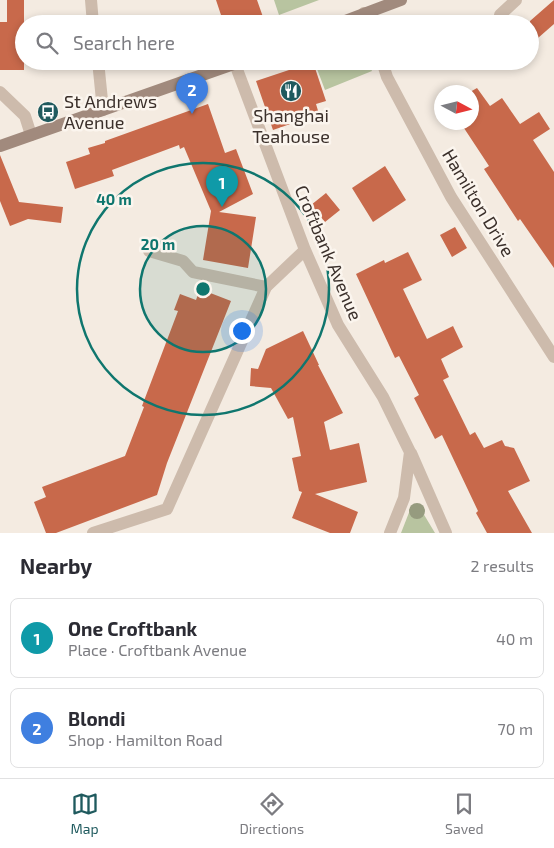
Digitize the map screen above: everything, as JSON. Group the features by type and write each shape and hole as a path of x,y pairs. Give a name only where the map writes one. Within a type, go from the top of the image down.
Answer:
{"main road":[{"path":"372,15 401,0"},
{"path":"0,146 218,70"}],"street":[{"path":"91,0 92,15"},
{"path":"500,15 516,0"},
{"path":"99,70 103,110"},
{"name":"Croftbank Avenue","path":"241,70 305,250 338,326 383,396 446,533"},
{"name":"Hamilton Drive","path":"386,70 451,197 554,357"},
{"path":"0,92 24,116 31,136"},
{"path":"93,533 167,509 266,287 305,250"},
{"path":"149,251 184,261 193,272 266,287"},
{"path":"390,533 404,498 410,452"}],"green space":[{"path":"274,0 319,0 279,15"},
{"path":"317,70 372,70 372,71 325,90"},
{"path":"415,507 420,508 435,533 401,533 410,510"}],"building":[{"path":"7,0 24,0 24,15 15,15 15,70 0,70 0,22 7,22"},
{"path":"216,0 257,0 262,15 221,15"},
{"path":"554,0 554,24 539,37 539,15 537,15"},
{"name":"Shanghai Teahouse","path":"289,70 316,70 326,101 316,104 319,114 273,130 256,81"},
{"path":"479,91 490,106 502,98 520,124 539,112 550,129 533,140 554,172 554,268 520,219 518,221 484,169 489,166 465,130 479,130"},
{"path":"208,104 225,153 236,149 253,194 219,212 256,217 248,268 203,260 211,211 184,147 180,149 179,145 112,170 114,176 75,189 66,162 90,154 88,148 105,143 105,141"},
{"path":"0,155 19,202 63,207 61,223 28,219 10,226 0,201"},
{"path":"385,166 406,200 373,222 352,188"},
{"path":"326,193 340,210 325,222 311,205"},
{"path":"455,227 467,248 452,257 440,235"},
{"path":"408,252 422,280 403,289 427,339 453,326 463,347 441,359 449,377 443,380 470,435 475,432 484,448 502,440 505,446 514,448 530,481 508,491 532,533 487,533 476,513 478,511 442,435 435,439 414,398 419,395 399,356 395,358 356,274 384,260 385,263"},
{"path":"200,289 231,301 167,463 157,495 56,533 46,533 34,502 46,497 42,487 125,456 178,311 174,310 180,294 196,300"},
{"path":"303,331 343,413 324,422 330,450 359,443 367,482 315,494 358,512 350,533 330,533 292,518 302,492 299,491 292,458 301,456 293,417 288,419 271,388 250,386 251,368 258,369 266,349"}],"place":[{"name":"Shanghai Teahouse","path":"291,91"},
{"name":"St Andrews Avenue","path":"48,112"},
{"name":"Blondi","path":"192,114"},
{"name":"One Croftbank","path":"222,207"}]}
